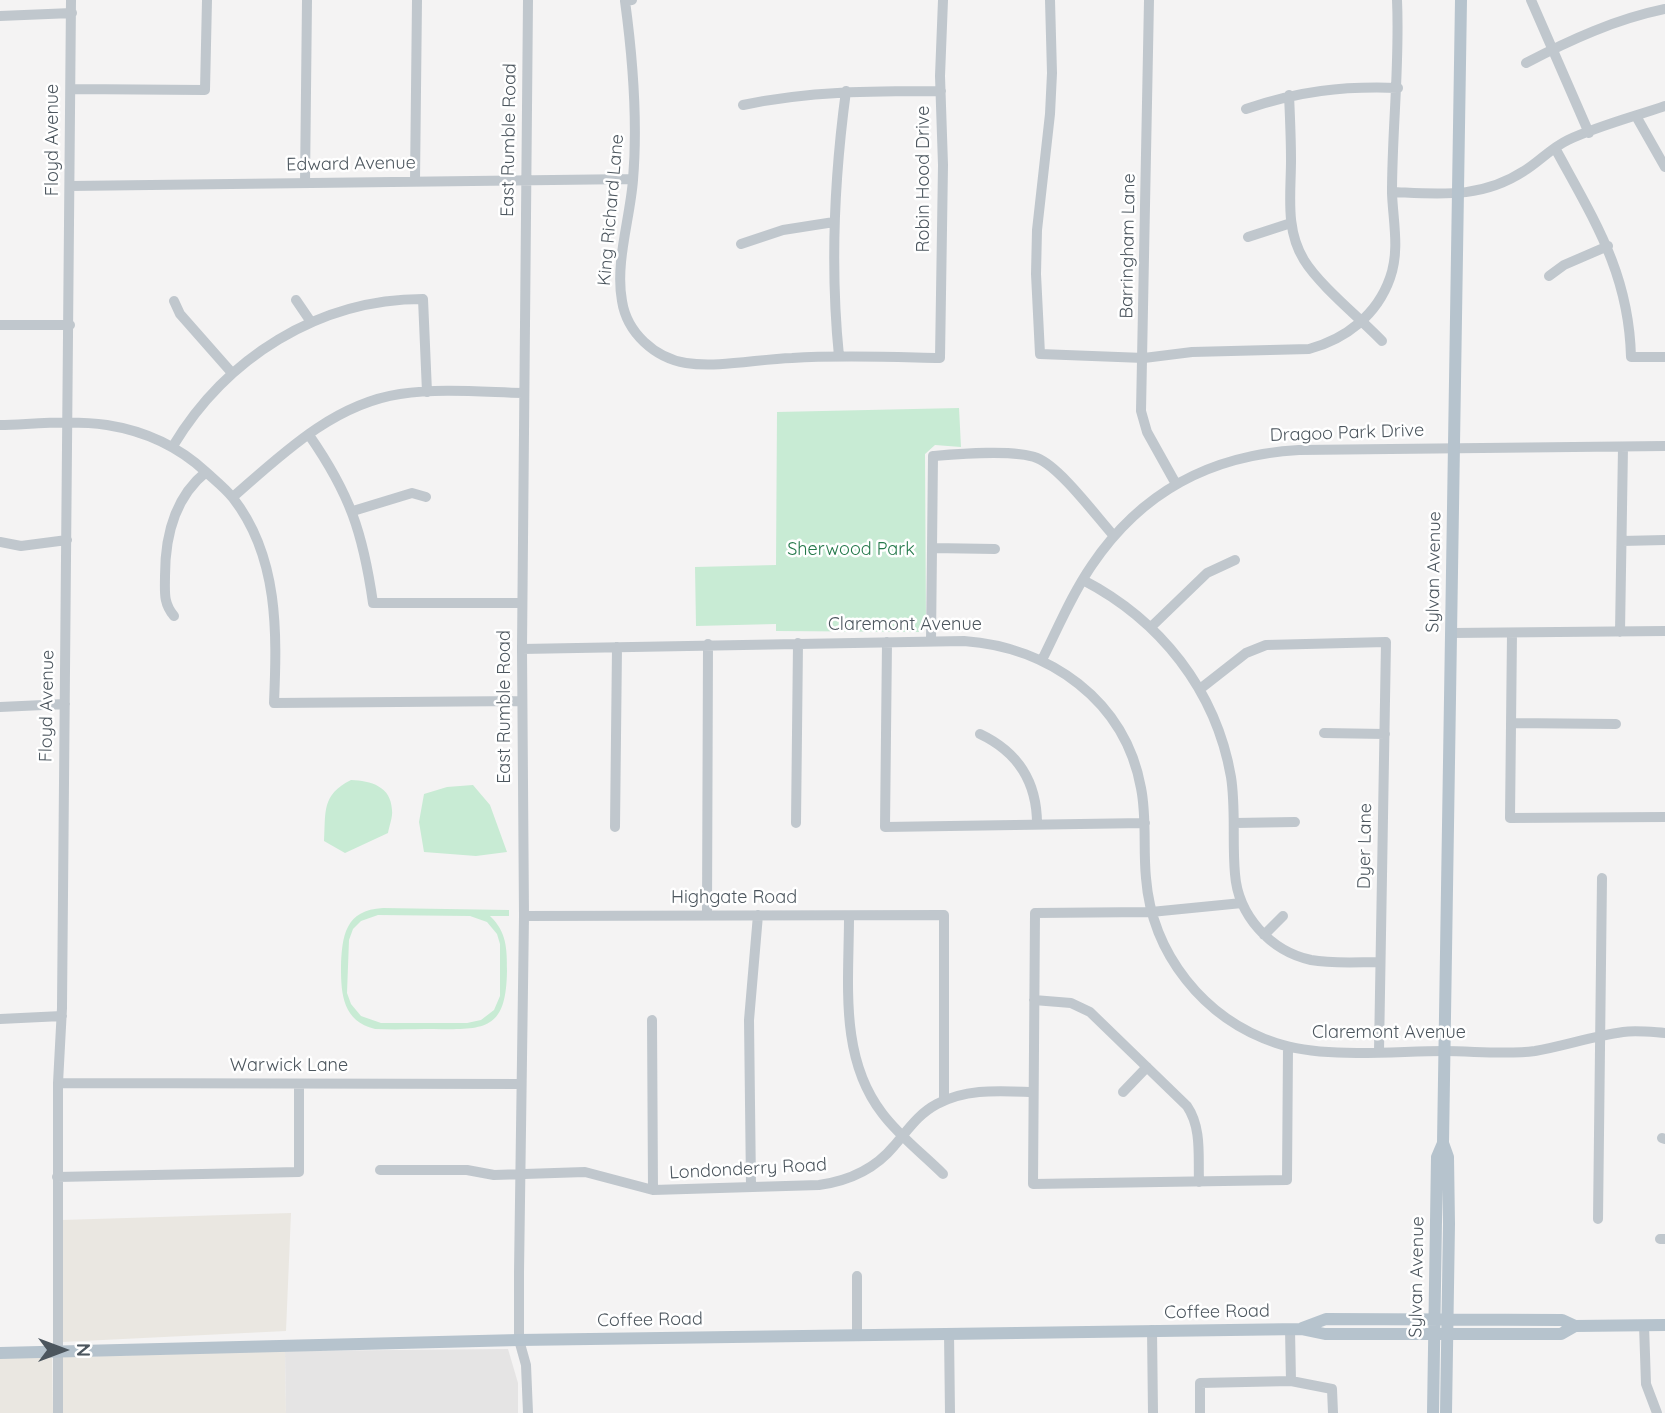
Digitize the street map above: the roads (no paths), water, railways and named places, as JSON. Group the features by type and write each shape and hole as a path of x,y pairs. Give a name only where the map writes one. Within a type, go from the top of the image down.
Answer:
{"main road":[{"name":"Sylvan Avenue","path":"1433,1413 1440,1334 1447,1319 1448,1157 1443,1143 1461,0"},
{"name":"Sylvan Avenue","path":"1443,1143 1437,1157 1433,1319 1440,1334 1446,1413"},
{"name":"Coffee Road","path":"1296,1329 1326,1319 1562,1320 1575,1326 1665,1325"},
{"name":"Coffee Road","path":"0,1353 519,1340 1296,1329 1325,1334 1561,1334 1575,1326"}],"street":[{"name":"Floyd Avenue","path":"58,1413 57,1177 62,1016 71,0"},
{"path":"71,89 205,90 207,0"},
{"path":"305,183 307,0"},
{"path":"415,181 417,0"},
{"name":"East Rumble Road","path":"528,0 522,603 524,916 519,1174 519,1340 526,1365 528,1413"},
{"path":"625,1 632,0"},
{"name":"Robin Hood Drive","path":"839,356 940,358 943,0"},
{"path":"1050,0 1050,114 1037,230 1040,354 1144,358 1192,352 1309,349 1337,339 1362,321 1384,292 1394,266 1396,252 1392,192 1398,88 1397,0"},
{"name":"Barringham Lane","path":"1149,0 1141,411 1143,422 1176,484"},
{"path":"1531,0 1589,133"},
{"name":"King Richard Lane","path":"625,1 634,87 633,179 623,257 621,300 630,324 652,349 672,359 707,364 839,356"},
{"path":"1526,63 1608,26 1665,9"},
{"path":"0,16 72,13"},
{"path":"1246,109 1289,95 1334,88 1398,88"},
{"path":"839,356 834,297 834,222 836,173 846,91"},
{"path":"743,105 801,94 941,91"},
{"path":"1289,95 1293,236 1305,261 1382,341"},
{"path":"1392,192 1458,195 1501,182 1524,171 1567,141 1665,106"},
{"path":"1636,116 1665,167"},
{"path":"1555,148 1608,246 1625,299 1631,357 1665,358"},
{"name":"Edward Avenue","path":"70,186 633,179"},
{"path":"741,244 783,230 834,222"},
{"path":"1248,237 1291,223"},
{"path":"1549,276 1564,265 1608,246"},
{"path":"296,299 311,322"},
{"path":"173,446 198,409 232,373 263,349 311,322 361,306 423,299 427,391"},
{"path":"174,302 180,314 232,373"},
{"path":"0,325 69,326"},
{"path":"233,497 309,435 344,411 398,394 427,391 523,393"},
{"path":"0,425 68,422 142,433 173,446 233,497 257,539 271,581 276,653 275,703 522,701"},
{"path":"309,435 329,464 353,511 367,557 373,603 522,603"},
{"name":"Dragoo Park Drive","path":"1042,660 1083,580 1114,536 1146,505 1176,484 1232,459 1274,451 1665,446"},
{"path":"1620,632 1623,447"},
{"path":"932,641 933,456 1020,454 1037,458 1051,467 1114,536"},
{"path":"174,617 165,605 167,541 181,504 197,479 206,472"},
{"path":"353,511 412,493 426,497"},
{"path":"0,541 21,546 67,540"},
{"path":"1622,541 1665,540"},
{"path":"932,548 995,549"},
{"path":"1152,627 1207,573 1235,560"},
{"path":"1083,580 1117,599 1152,627 1179,657 1200,689 1226,755 1231,779 1235,823 1235,874 1242,903 1264,935 1288,952 1310,960 1380,962"},
{"path":"1451,633 1665,631"},
{"path":"1512,633 1510,818 1665,817"},
{"name":"Claremont Avenue","path":"522,649 932,641 983,642 1020,651 1066,674 1086,690 1122,735 1141,786 1146,878 1158,933 1177,968 1203,999 1228,1020 1248,1032 1288,1047 1324,1052 1531,1051 1625,1032 1665,1033"},
{"path":"887,642 885,827 1145,823"},
{"name":"Dyer Lane","path":"1200,689 1246,653 1266,645 1386,642 1379,1051"},
{"path":"796,823 798,643"},
{"path":"707,915 708,644"},
{"path":"615,827 617,647"},
{"path":"0,707 65,704"},
{"path":"1511,723 1616,724"},
{"path":"1324,733 1385,734"},
{"path":"980,734 1004,748 1026,773 1035,796 1037,824"},
{"path":"1235,823 1295,822"},
{"path":"1598,1219 1602,878"},
{"path":"1242,903 1152,912 1035,913 1033,1184 1286,1181 1288,1047"},
{"path":"751,1186 749,1020 758,915"},
{"name":"Highgate Road","path":"524,916 944,915 944,1100"},
{"path":"849,916 850,1024 860,1073 875,1103 902,1135 943,1174"},
{"path":"1264,935 1283,916"},
{"path":"1034,1000 1063,1001 1081,1006 1096,1017 1186,1106 1196,1122 1199,1182"},
{"path":"0,1019 62,1016"},
{"path":"652,1020 653,1190"},
{"path":"1123,1092 1147,1068"},
{"name":"Warwick Lane","path":"58,1083 521,1084"},
{"path":"57,1177 299,1172 299,1084"},
{"name":"Londonderry Road","path":"380,1170 467,1170 494,1175 585,1172 653,1190 818,1185 844,1180 873,1166 923,1113 944,1100 970,1092 1033,1091"},
{"path":"857,1276 857,1335"},
{"path":"1644,1325 1646,1384 1657,1413"},
{"path":"1291,1381 1296,1329"},
{"path":"1152,1331 1153,1413"},
{"path":"950,1334 950,1413"},
{"path":"1199,1413 1200,1383 1291,1381 1332,1389 1333,1413"}],"park label":[{"name":"Sherwood Park","path":"851,550"}]}
